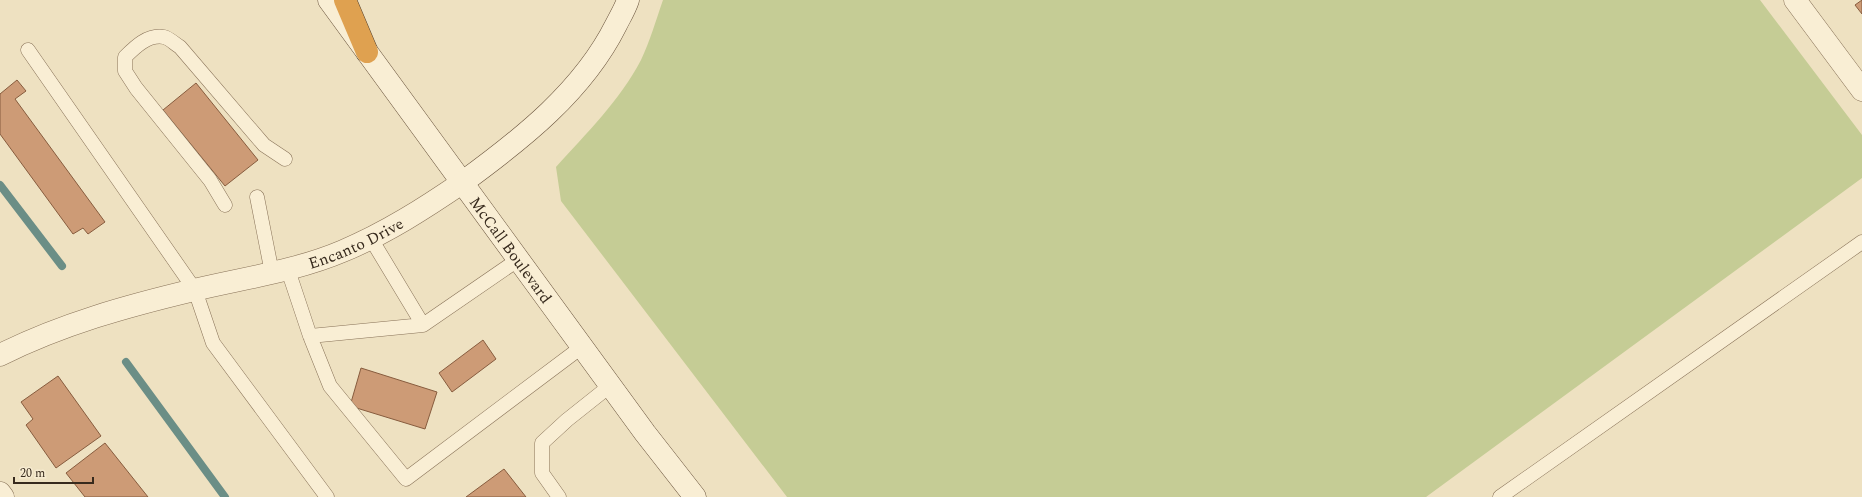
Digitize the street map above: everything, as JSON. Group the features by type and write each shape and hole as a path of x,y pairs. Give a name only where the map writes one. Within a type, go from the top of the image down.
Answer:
{"highway":[{"path":"346,0 367,52"}],"main road":[{"name":"McCall Boulevard","path":"329,0 611,385 695,497"},
{"name":"Encanto Drive","path":"0,355 25,342 119,309 280,271 343,251 417,214 463,182 535,126 585,73 607,42 628,0"},
{"path":"1800,2 1862,90"},
{"path":"0,493 3,497"}],"lane":[{"path":"224,205 210,180 136,88 125,71 126,57 137,45 147,39 164,37 180,47 264,145 285,159"},
{"path":"28,50 195,290 213,343 327,497"},
{"path":"257,197 280,271 310,336 330,386 406,479 583,346"},
{"path":"370,237 423,325"},
{"path":"1500,497 1862,242"},
{"path":"310,336 423,325 519,259"},
{"path":"559,497 542,473 542,443 567,420 611,385"}],"green space":[{"path":"663,0 1760,0 1862,135 1862,178 1426,497 787,497 561,201 556,167 613,103 633,75 647,45"}],"building":[{"path":"1862,0 1862,14 1855,5"},
{"path":"17,80 26,91 15,99 105,222 88,234 83,228 73,234 0,134 0,94"},
{"path":"196,83 258,160 225,186 163,110"},
{"path":"483,340 496,359 452,392 439,373"},
{"path":"361,368 437,392 425,429 350,406"},
{"path":"58,376 101,436 56,468 26,425 33,419 21,402"},
{"path":"105,443 148,497 85,497 66,473"},
{"path":"504,469 526,497 466,497"}],"waterway":[{"path":"0,185 62,266"},
{"path":"126,362 225,497"}]}
